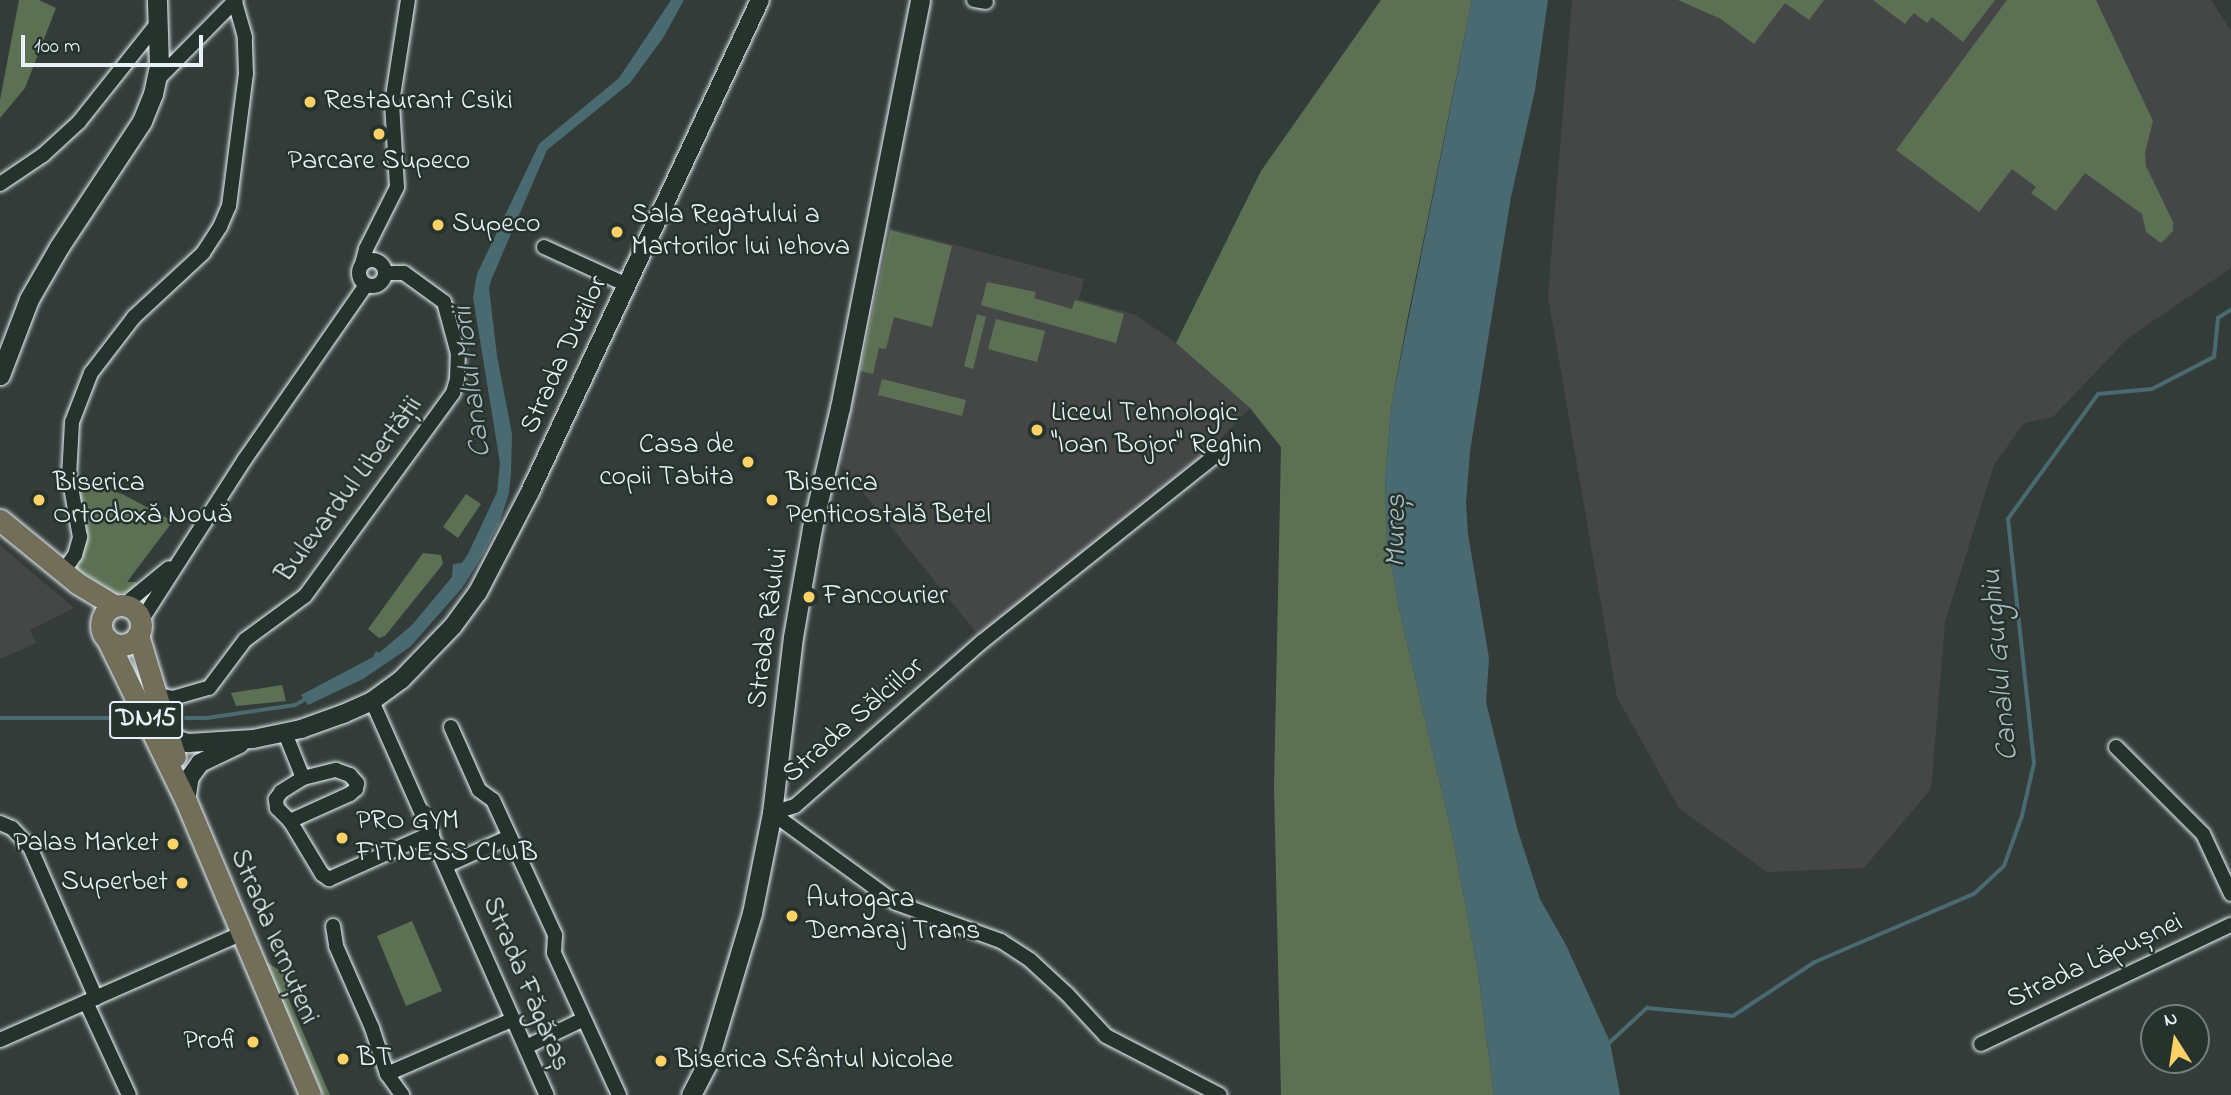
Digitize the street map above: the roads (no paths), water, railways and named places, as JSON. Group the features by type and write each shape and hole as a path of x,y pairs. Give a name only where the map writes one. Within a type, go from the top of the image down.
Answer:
{"main road":[{"path":"0,375 29,299 59,247 142,121 157,80 157,0"},
{"name":"Strada Râului","path":"691,1095 707,1064 752,913 772,813 793,637 812,528 840,408 920,0"},
{"path":"0,520 112,617 123,644 139,628 135,610 112,617"},
{"name":"Strada Iernuțeni","path":"112,617 240,934 310,1095"},
{"name":"Strada Iernuțeni","path":"139,628 186,801"}],"street":[{"path":"366,285 359,273 369,262 371,238 397,187 393,103 408,0"},
{"name":"Strada Duzilor","path":"169,737 188,743 253,739 285,733 343,715 372,701 401,680 424,657 478,592 529,494 760,0"},
{"path":"70,578 79,537 69,476 69,443 72,422 87,382 134,317 203,253 220,227 229,206 246,74 245,37 235,1 157,80"},
{"path":"0,184 43,155 79,122 159,21"},
{"path":"544,247 626,285"},
{"path":"366,285 380,284 386,273 383,264 369,262"},
{"name":"Bulevardul Libertății","path":"156,695 173,698 209,688 245,640 295,605 453,393 457,379 458,354 444,302 404,273 386,273"},
{"path":"139,628 178,560 366,285"},
{"name":"Strada Sălciilor","path":"772,813 795,806 983,641 1217,454"},
{"path":"112,617 178,560"},
{"name":"Strada Făgăraș","path":"372,701 547,1095"},
{"path":"451,727 479,790 493,800 555,935 554,953 620,1095"},
{"path":"285,733 303,778"},
{"name":"Strada Duzilor","path":"186,801 190,777 200,762 253,739"},
{"path":"2116,747 2203,834 2231,894"},
{"path":"290,821 356,789 357,783 350,775 337,770 303,778 281,792 276,799 277,807 290,821 322,874 329,879 432,833"},
{"name":"Strada Sălciilor","path":"772,813 895,903 1000,941 1030,960 1067,994 1106,1036 1220,1095"},
{"path":"0,823 12,828 30,847 129,1095"},
{"path":"447,865 509,837"},
{"name":"Strada Lăpușnei","path":"1981,1044 2231,925"},
{"path":"333,926 336,946 372,1028 387,1074 402,1095"},
{"path":"0,1040 240,934"},
{"path":"387,1074 514,1019"},
{"path":"526,1047 584,1019"}],"water":[{"path":"671,0 684,0 663,38 630,83 547,150 492,278 489,288 497,356 512,434 509,493 499,524 462,588 410,647 363,679 308,705 301,695 373,657 376,651 379,653 412,625 452,577 453,564 462,563 468,554 497,492 500,463 473,297 477,274 539,144 619,78"},
{"name":"Mureș","path":"1472,0 1548,0 1535,90 1511,197 1470,451 1466,503 1468,534 1489,658 1486,702 1517,828 1540,899 1566,945 1610,1042 1620,1095 1494,1095 1478,971 1452,834 1400,613 1387,542 1385,478 1392,402"}],"waterway":[{"name":"Canalul Gurghiu","path":"1609,1043 1647,1008 1733,1016 1815,962 1974,894 2004,866 2022,816 2034,763 2008,519 2098,394 2152,389 2214,357 2218,318 2231,310"},
{"name":"Canalul Morii","path":"186,718 207,718 295,705 306,699"},
{"name":"Canalul Morii","path":"0,718 115,718"}],"place":[{"name":"Restaurant Csiki","path":"310,102"},
{"name":"Parcare Supeco","path":"379,134"},
{"name":"Supeco","path":"438,225"},
{"name":"Sala Regatului a Martorilor lui Iehova","path":"617,232"},
{"name":"Liceul Tehnologic \"Ioan Bojor\" Reghin","path":"1037,430"},
{"name":"Casa de copii Tabita","path":"748,462"},
{"name":"Biserica Ortodoxă Nouă","path":"39,500"},
{"name":"Biserica Penticostală Betel","path":"772,500"},
{"name":"Fancourier","path":"809,597"},
{"name":"PRO GYM FITNESS CLUB","path":"342,838"},
{"name":"Palas Market","path":"173,844"},
{"name":"Superbet","path":"182,883"},
{"name":"Autogara Demaraj Trans","path":"792,916"},
{"name":"Profi","path":"253,1042"},
{"name":"BT","path":"343,1059"},
{"name":"Biserica Sfântul Nicolae","path":"661,1061"}]}
